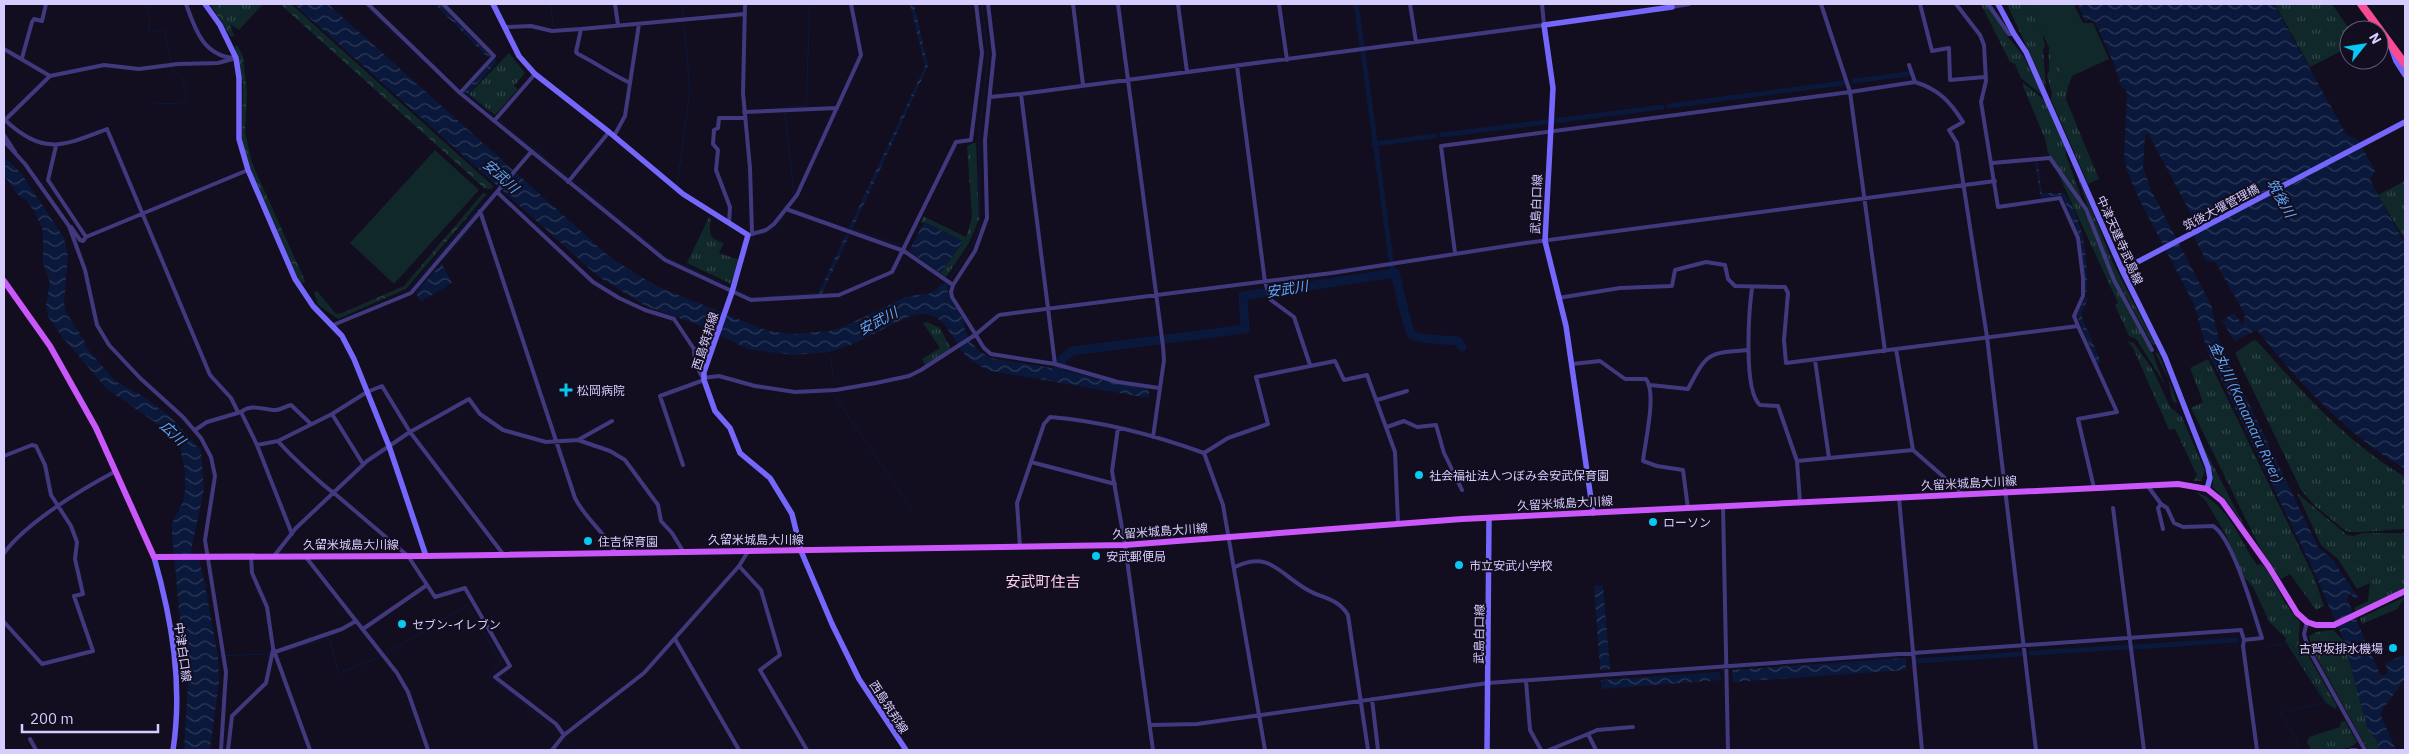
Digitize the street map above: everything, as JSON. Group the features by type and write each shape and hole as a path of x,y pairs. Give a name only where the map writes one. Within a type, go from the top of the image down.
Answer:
{"highway":[{"path":"2361,4 2405,64"}],"main road":[{"path":"205,4 224,31 236,58 239,78 239,139 248,170 295,279 313,306 333,325 354,359 389,446 426,556"},
{"path":"492,4 519,56 535,74 611,134 682,194 750,234"},
{"name":"中津天建寺武島線","path":"1998,4 2033,68 2165,357 2208,467 2210,478 2207,489"},
{"path":"1544,25 1671,6"},
{"name":"武島白口線","path":"1544,25 1553,88 1545,241 1566,326 1593,513"},
{"path":"2391,47 2396,61 2405,75"},
{"name":"筑後大堰管理橋","path":"2124,269 2405,122"},
{"name":"西島筑邦線","path":"750,234 711,350 704,379 715,411 730,428 740,453 770,478 783,497 797,529 801,551 832,624 859,680 906,750"},
{"path":"4,281 50,346 96,428 154,557"},
{"name":"久留米城島大川線","path":"154,557 207,555 426,556 1125,545 1398,523 1899,498 1962,493 2178,484 2207,489"},
{"path":"2207,489 2222,501 2269,567 2297,612 2307,622 2316,625 2334,625 2405,591"},
{"name":"武島白口線","path":"1487,750 1489,518"},
{"name":"中津白口線","path":"154,557 172,638 178,686 173,750"}],"street":[{"path":"22,58 32,22 34,19 42,21 46,4"},
{"path":"186,4 205,46 220,57 236,58"},
{"path":"368,4 460,93 665,260 732,292 756,301 839,295 892,272 956,142 971,140 982,53 976,4"},
{"path":"443,4 494,56 460,93"},
{"path":"616,4 618,25"},
{"path":"745,4 743,78 744,112 750,168 750,234 766,230 797,195 861,55 851,4"},
{"path":"988,4 994,54 985,140 987,218 975,251 953,285 952,297 974,335 984,348 992,354 1055,364 1118,382 1159,388"},
{"path":"1073,4 1083,85"},
{"path":"1118,4 1162,333 1164,360 1153,437"},
{"path":"1178,4 1187,72"},
{"path":"1279,4 1286,60"},
{"path":"1410,4 1416,42"},
{"path":"990,97 1544,25 1542,4"},
{"path":"1671,6 1689,4"},
{"path":"1821,4 1850,92 1886,351"},
{"path":"1920,4 1932,51 1949,48 1950,80 1986,77"},
{"path":"1956,4 1982,39 1986,77 1981,102 1998,207 2060,198 2078,238 2083,296 2074,316 2117,412 2078,419 2094,488"},
{"path":"1988,4 2010,34 2014,34"},
{"path":"505,27 531,26 552,31 745,14"},
{"path":"568,182 625,116 639,24"},
{"path":"581,29 576,52 604,71 630,83"},
{"path":"4,49 50,76"},
{"path":"236,58 218,63 178,64 139,69 104,65 50,76 4,121 18,132 56,146 68,144 107,129 210,375 231,398 257,446 292,534"},
{"path":"1909,65 1915,82"},
{"path":"1237,66 1266,283 1271,300 1294,317 1310,365"},
{"path":"494,121 535,74"},
{"path":"1455,253 1441,146 1915,82 1929,86 1951,102 1963,122 1949,130 1957,143 1987,337 2007,492 2036,750"},
{"path":"1020,94 1055,364"},
{"path":"744,112 837,108"},
{"path":"729,223 730,207 716,170 718,150 713,144 714,130 718,128 719,118 745,118"},
{"path":"4,135 69,226 80,240 83,241 143,213 248,170"},
{"path":"4,142 15,152"},
{"path":"56,146 48,180 86,238"},
{"path":"333,325 411,292 531,152"},
{"path":"1992,163 2050,158 2086,209 2114,280 2152,350"},
{"path":"683,465 660,396 704,379 719,376 784,391 836,390 909,376 956,348 999,315 1157,294 1266,283 1455,253 1995,181"},
{"path":"498,191 594,282 628,302 674,319 694,349 695,364 704,379"},
{"path":"786,209 904,251 953,285"},
{"path":"480,211 579,506 607,538 615,552"},
{"path":"69,226 85,270 94,313 102,334 127,366 195,430 211,457 215,476 206,527 207,555 226,672 221,750"},
{"path":"1558,298 1620,288 1672,286 1675,270 1706,262 1725,265 1728,279 1735,286 1752,288 1785,287 1788,293 1784,340 1786,363 2078,326"},
{"path":"1752,288 1748,331 1752,392 1760,405 1778,406 1797,461 1800,502"},
{"path":"694,349 711,350"},
{"path":"1896,349 1913,450 1962,493"},
{"path":"1650,386 1688,389 1703,361 1709,356 1748,350"},
{"path":"1572,364 1600,360 1624,379 1646,379 1650,386 1650,413 1643,461 1657,466 1683,470 1688,509"},
{"path":"1815,360 1829,458"},
{"path":"1204,453 1228,438 1268,424 1256,377 1335,361 1344,380 1367,375 1377,400 1395,452 1398,523"},
{"path":"257,446 278,441 332,414 367,392 382,386 410,432 503,554"},
{"path":"1377,400 1406,390"},
{"path":"274,556 292,534 363,464 410,432 469,399 480,414 503,430 546,442 578,440 610,451 624,460 658,505 661,521 672,533 683,551"},
{"path":"195,430 206,422 244,409 264,407 274,410 291,405 311,424"},
{"path":"332,414 363,464"},
{"path":"1020,546 1017,503 1044,424 1050,417 1118,428 1176,443 1204,453"},
{"path":"578,440 612,421"},
{"path":"1387,427 1404,421 1417,427 1436,425 1444,453 1462,490"},
{"path":"1118,428 1112,470 1125,545 1153,750"},
{"path":"278,441 317,477 323,486 334,493 408,556 435,597 466,588 510,666 495,677 556,724 564,735"},
{"path":"4,456 36,446 42,457 51,495 71,526 77,542 75,560 83,594 74,596 93,652 42,664 4,622"},
{"path":"1797,461 1913,450"},
{"path":"1204,453 1223,505 1230,537 1265,750"},
{"path":"1031,462 1115,484"},
{"path":"4,553 12,542 57,507 87,486 116,471"},
{"path":"2147,485 2161,504 2167,508 2178,525 2213,526 2223,536 2233,556 2262,638 2244,640"},
{"path":"1899,498 1922,750"},
{"path":"2161,504 2158,508 2164,529"},
{"path":"1723,506 1728,750"},
{"path":"2113,508 2144,750"},
{"path":"739,550 744,560"},
{"path":"552,750 564,735 644,672 739,566 750,550"},
{"path":"251,556 252,573 267,607 274,650 310,750"},
{"path":"305,556 397,673 408,692 428,750"},
{"path":"1234,567 1238,564 1256,560 1272,564 1306,589 1342,605 1348,615 1368,750"},
{"path":"739,566 761,590 780,656 760,670 807,750"},
{"path":"363,629 427,585"},
{"path":"274,650 342,629 356,621"},
{"path":"2307,622 2304,634 2308,648 2365,750"},
{"path":"1151,725 1198,724 1488,683 2241,630 2244,640 2256,750"},
{"path":"675,639 740,750"},
{"path":"228,750 232,716 266,683 274,650"},
{"path":"1526,681 1530,730 1542,750"},
{"path":"1372,699 1378,750"},
{"path":"1549,750 1597,730 1633,727"},
{"path":"1588,734 1596,750"},
{"path":"30,739 36,750"},
{"path":"2351,750 2356,750"}],"green space":[{"path":"210,4 216,4 230,24 234,36 231,37"},
{"path":"216,4 263,4 239,30 230,24"},
{"path":"280,4 291,4 493,186 491,189 484,188"},
{"path":"1981,4 1986,4 1998,18 2007,36 2023,55 2043,96 2021,78 2015,64 2010,62"},
{"path":"2007,4 2028,4 2042,32 2045,46 2043,49 2046,89"},
{"path":"2028,4 2076,4 2075,7 2083,23 2093,23 2109,59 2072,76 2068,87"},
{"path":"2275,4 2332,4 2343,20 2339,20 2339,52 2310,67"},
{"path":"237,45 243,56 247,94 245,132 252,163 305,281 304,283 300,283 249,165 242,140 243,83 235,46"},
{"path":"2050,45 2068,87 2066,99 2099,179 2088,184 2051,99 2052,93 2047,76"},
{"path":"509,53 525,73 514,86 518,89 495,115 469,94"},
{"path":"2023,83 2046,101 2066,148 2066,155 2083,202 2048,153 2045,139"},
{"path":"976,143 979,219 969,243 946,277 939,272 942,271 962,243 961,240 924,222 921,223 923,216 966,237 972,217 967,146"},
{"path":"435,150 479,190 394,284 350,243"},
{"path":"2072,161 2113,263 2155,344 2153,345 2115,277 2101,244"},
{"path":"2056,169 2083,208 2113,281 2153,354 2164,383 2136,339 2129,336 2115,305 2118,303"},
{"path":"2405,181 2405,240 2378,195"},
{"path":"483,193 487,194 406,289 338,319 318,305 314,293 317,291 336,314 404,286"},
{"path":"709,217 711,219 712,237 724,243 719,253 740,260 731,284 687,263"},
{"path":"927,322 940,328 951,349 925,365 922,359 940,348 923,323"},
{"path":"2254,340 2344,432 2383,463 2405,477 2405,529 2365,532 2346,531 2315,506 2301,490 2235,353"},
{"path":"2128,341 2134,343 2153,370 2170,407 2182,417 2205,471 2201,481 2193,481 2197,475 2175,429 2169,430 2134,350"},
{"path":"2155,352 2159,354 2177,402 2175,403 2172,400 2169,381"},
{"path":"2208,359 2314,577 2324,606 2316,610 2290,574 2281,579 2261,550 2191,408 2203,402 2190,368"},
{"path":"2199,438 2247,531 2229,504 2213,487 2213,474"},
{"path":"2196,492 2207,497 2225,513 2257,565 2261,564 2267,569 2285,603 2300,623 2300,644 2337,706 2335,709 2325,702 2285,641 2286,638 2270,623 2253,587 2243,576 2226,535 2206,501"},
{"path":"2297,493 2347,535 2405,533 2405,587 2356,612 2354,608 2368,601 2370,583 2357,589 2338,559 2321,545"},
{"path":"2405,597 2397,609 2362,624 2360,618"},
{"path":"2333,630 2344,641 2368,730 2376,739 2380,750 2368,750 2312,649 2309,636 2317,632"},
{"path":"2345,721 2357,742 2353,746 2336,750 2311,750 2307,742 2309,737 2340,727 2341,722"}],"water":[{"path":"294,4 328,4 611,258 656,286 768,331 793,334 829,331 843,327 905,297 931,293 944,283 948,285 948,294 964,321 965,330 972,343 979,351 991,358 1064,370 1149,389 1149,398 991,371 968,358 942,322 928,314 908,317 853,344 830,352 794,355 748,349 698,325 646,306 599,277"},
{"path":"435,4 439,4 490,56 488,58"},
{"path":"910,4 914,4 928,66 852,230 849,228 925,66"},
{"path":"2078,4 2274,4 2346,134 2358,140 2375,171 2370,180 2405,244 2405,469 2363,440 2325,407 2257,330 2234,341 2222,320 2234,313 2243,325 2245,314 2215,262 2206,261 2190,229 2193,218 2148,133 2145,135 2143,167 2151,190 2211,305 2220,344 2318,547 2332,559 2358,597 2355,599 2350,593 2347,599 2380,674 2383,676 2388,673 2385,663 2405,655 2405,679 2383,709 2381,716 2396,750 2380,750 2376,739 2368,730 2344,641 2316,576 2207,350 2194,304 2140,201 2127,171 2124,156 2127,93 2125,88 2122,89 2114,64 2095,22 2090,19 2085,21"},
{"path":"494,59 497,62 467,95 464,92"},
{"name":"広川","path":"4,157 21,173 64,238 68,256 64,303 67,314 84,340 86,347 115,381 141,395 171,417 201,451 204,489 191,551 199,560 205,584 208,585 205,586 218,656 219,682 210,750 184,750 189,667 181,632 172,534 172,523 183,502 185,490 185,470 180,448 162,427 107,389 63,338 48,316 46,304 50,283 43,263 43,231 35,212 26,200 17,194 4,175"},
{"path":"2035,160 2037,160 2042,193 2064,193 2076,216 2083,240 2087,266 2087,292 2085,293 2081,239 2063,198 2059,195 2041,198"},
{"path":"924,222 962,242 942,271 939,272 909,251"},
{"path":"846,234 849,236 822,294 818,294"},
{"path":"443,262 443,266 452,283 420,302 416,292"},
{"path":"2089,297 2081,315 2101,362 2097,364 2077,315 2086,298"},
{"path":"1603,585 1610,670 1600,670 1594,586"},
{"path":"1906,658 1906,670 1733,682 1732,670"},
{"path":"1720,672 1721,680 1602,689 1601,680"}],"waterway":[{"path":"144,4 147,5 150,20 148,32 160,30 165,32 172,71 182,77 187,97 181,104 155,103"},
{"path":"364,4 422,63"},
{"path":"551,4 553,27"},
{"path":"682,4 683,16"},
{"path":"785,107 806,106 810,4"},
{"path":"946,285 974,242 980,227 979,137 988,56 982,4"},
{"path":"1356,4 1362,46"},
{"path":"2372,4 2377,11"},
{"path":"2381,17 2405,49"},
{"path":"677,186 690,91 684,23"},
{"path":"1363,53 1391,259"},
{"path":"1854,81 1908,74"},
{"path":"1669,106 1843,83"},
{"path":"468,94 494,116"},
{"path":"1554,121 1662,107"},
{"path":"785,113 794,196"},
{"path":"499,120 569,177"},
{"path":"1442,135 1546,122"},
{"path":"1374,144 1435,136"},
{"path":"573,180 667,258 729,286"},
{"path":"409,290 489,196"},
{"path":"770,232 786,214"},
{"path":"443,262 479,217"},
{"path":"852,229 900,245"},
{"path":"751,246 754,235 766,233"},
{"name":"安武川","path":"1392,266 1393,273"},
{"name":"安武川","path":"1049,376 1054,376 1063,358 1072,351 1245,329 1243,296 1395,273 1412,335 1429,339 1458,341 1462,347"},
{"path":"736,289 754,298 819,293"},
{"path":"831,358 833,378"},
{"path":"834,395 913,511"},
{"path":"385,654 468,605 501,662 489,676 564,737 574,750"},
{"path":"276,653 329,638 339,673 382,656"},
{"path":"2135,647 2236,640"},
{"path":"2266,647 2288,643 2293,647 2326,702 2280,713 2297,741 2298,750"},
{"path":"2031,653 2127,647"},
{"path":"216,656 270,654"},
{"path":"1917,661 2021,654"}],"place":[{"name":"松岡病院","path":"566,390"},
{"name":"社会福祉法人つぼみ会安武保育園","path":"1419,475"},
{"name":"ローソン","path":"1653,522"},
{"name":"住吉保育園","path":"588,541"},
{"name":"安武郵便局","path":"1096,556"},
{"name":"市立安武小学校","path":"1459,565"},
{"name":"セブン-イレブン","path":"402,624"},
{"name":"古賀坂排水機場","path":"2393,648"}],"district":[{"name":"安武町住吉","path":"1043,581"}],"water label":[{"name":"筑後川","path":"2281,198"},
{"name":"金丸川 (Kanamaru River)","path":"2246,412"}]}
